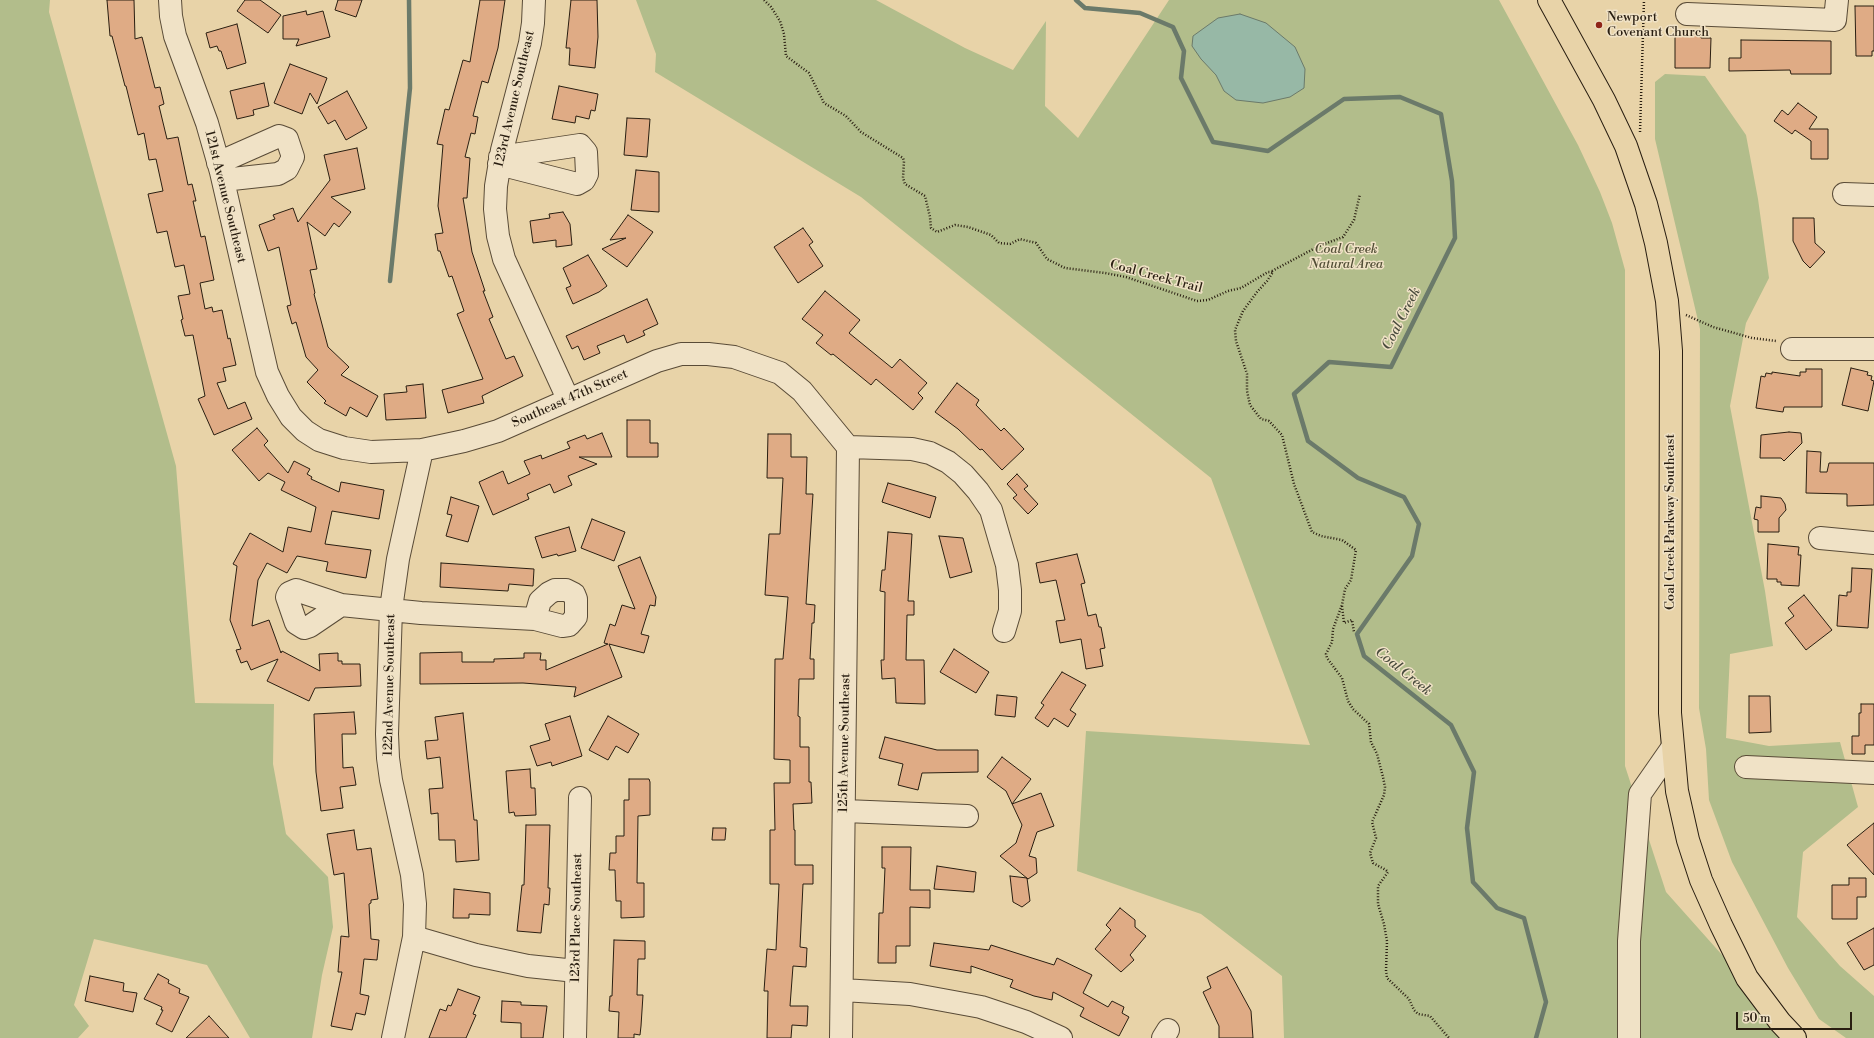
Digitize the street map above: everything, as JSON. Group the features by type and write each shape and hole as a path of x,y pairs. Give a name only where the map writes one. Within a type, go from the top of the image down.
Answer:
{"main road":[{"name":"Coal Creek Parkway Southeast","path":"1549,0 1604,100 1626,146 1646,204 1656,243 1667,301 1671,351 1670,713 1677,791 1688,840 1701,880 1720,925 1747,978 1780,1022 1795,1038"}],"street":[{"name":"121st Avenue Southeast","path":"170,0 170,16 175,36 207,123 267,372 278,396"},
{"name":"123rd Avenue Southeast","path":"534,0 530,43 500,161 495,209 498,236 504,259 568,399"},
{"path":"1686,14 1835,20 1837,0"},
{"path":"1844,194 1874,195"},
{"path":"1785,345 1874,349"},
{"name":"Southeast 47th Street","path":"278,396 291,417 305,431 319,440 344,448 371,452 422,450 464,441 498,431 568,399 663,359 681,354 734,356 780,373 802,392 848,447"},
{"path":"848,447 912,449 930,453 948,462 963,474 978,490 991,510 1003,545 1007,565 1010,590 1010,611 1004,631"},
{"name":"125th Avenue Southeast","path":"841,1038 845,811 848,447"},
{"name":"122nd Avenue Southeast","path":"393,1038 414,937 415,904 412,875 391,780 388,758 387,734 391,609 398,559 422,450"},
{"path":"1820,538 1874,543"},
{"path":"341,605 421,613 535,619"},
{"path":"1629,1038 1629,941 1640,794 1672,748"},
{"path":"1746,767 1874,773"},
{"name":"123rd Place Southeast","path":"575,1038 580,798"},
{"path":"845,811 967,816"},
{"path":"414,937 476,955 528,966 576,971"},
{"path":"842,990 910,994 982,1007 1026,1022 1061,1038"}],"path":[{"name":"Coal Creek Trail","path":"764,0 771,7 780,21 784,34 786,56 809,73 824,103 846,116 861,132 902,158 904,161 903,178 905,184 925,196 931,228 937,232 955,225 968,227 992,235 999,243 1010,244 1020,239 1036,242 1047,259 1065,268 1105,272 1126,277 1197,301 1208,300 1228,291 1241,288 1272,271"},
{"path":"1640,137 1644,0"},
{"path":"1360,194 1354,220 1343,237 1310,251 1272,271 1273,274 1257,292 1237,323 1236,341 1247,374 1247,391 1250,405 1260,419 1269,421 1282,435 1294,484 1312,532 1320,536 1342,540 1356,550 1353,572 1345,589 1342,605 1333,629 1332,642 1326,654 1342,678 1348,701 1369,724 1371,742 1377,754 1385,787 1384,795 1372,822 1376,838 1370,853 1373,863 1388,872 1378,886 1378,904 1387,941 1387,978 1409,999 1418,1014 1430,1016 1449,1038"},
{"path":"1685,314 1713,327 1752,338 1785,345"},
{"path":"1342,605 1344,623 1352,620 1354,632"}],"green space":[{"path":"0,0 50,0 49,12 176,466 195,703 274,704 273,764 286,834 328,877 333,927 322,975 312,1038 250,1038 207,965 94,939 74,1005 89,1026 78,1038 0,1038"},
{"name":"Coal Creek Natural Area","path":"636,0 876,0 965,48 1013,70 1046,21 1045,106 1078,138 1169,0 1499,0 1578,145 1600,192 1612,223 1625,270 1625,766 1666,892 1796,1038 1284,1038 1282,976 1201,914 1077,871 1086,731 1310,745 1211,478 861,197 655,72 656,54"},
{"path":"1665,74 1705,76 1746,135 1758,199 1769,278 1746,323 1730,406 1765,591 1773,646 1730,654 1726,738 1769,746 1840,742 1858,807 1803,852 1797,917 1840,966 1874,996 1874,1038 1846,1038 1819,1019 1788,968 1732,862 1709,800 1706,749 1699,708 1700,329 1655,139 1655,82"}],"shaded area":[{"path":"1240,14 1266,23 1295,47 1305,69 1304,88 1290,97 1263,103 1236,100 1224,91 1216,75 1201,59 1192,46 1193,36 1218,18"}],"building":[{"path":"107,0 134,0 135,39 142,37 155,88 160,87 164,104 159,106 167,139 178,137 188,185 192,184 196,201 193,201 201,237 205,236 214,280 200,283 205,309 212,307 213,312 222,310 228,339 230,338 236,365 223,368 226,381 217,383 228,409 245,402 252,419 214,435 198,399 205,396 193,335 185,336 181,320 183,319 178,296 190,294 184,265 175,267 167,231 157,233 148,194 163,191 156,159 149,160 144,133 138,135 112,36 110,36"},
{"path":"245,0 260,0 281,15 268,33 237,11"},
{"path":"338,0 362,0 356,17 335,10"},
{"path":"480,0 505,0 498,48 488,83 482,81 473,116 478,117 475,134 471,133 465,157 470,158 467,198 463,198 472,252 485,291 483,291 493,317 489,319 506,359 514,356 523,376 482,396 484,403 448,413 442,390 483,379 457,314 464,311 452,276 449,277 440,251 438,251 435,234 443,233 438,206 443,145 437,144 445,109 449,110 463,60 470,62"},
{"path":"571,0 597,0 598,37 595,68 569,65 570,48 566,48"},
{"path":"1855,6 1874,6 1874,51 1872,51 1872,56 1856,56"},
{"path":"306,11 307,15 323,11 330,37 296,46 299,39 283,39 283,16"},
{"path":"237,24 246,63 227,69 221,51 219,51 217,46 210,48 206,33"},
{"path":"1675,34 1702,34 1701,38 1711,38 1710,68 1675,68"},
{"path":"1741,40 1831,41 1831,74 1791,74 1790,70 1729,71 1729,58 1741,58"},
{"path":"290,64 327,78 317,104 310,93 302,114 274,103"},
{"path":"264,83 269,106 253,110 254,115 237,119 230,91"},
{"path":"559,86 598,94 595,111 591,110 589,119 576,116 575,123 552,119"},
{"path":"347,91 367,128 346,140 335,120 328,124 318,107"},
{"path":"1798,103 1817,117 1809,129 1828,129 1828,159 1811,159 1811,141 1795,130 1792,134 1774,121 1782,110 1788,115"},
{"path":"627,118 650,119 647,157 624,155"},
{"path":"357,148 365,189 331,197 351,212 339,227 334,223 325,236 307,222 317,269 310,270 314,294 328,347 349,367 341,375 378,396 367,417 350,407 346,416 324,403 326,401 307,382 318,370 306,357 296,322 292,324 287,306 291,305 279,247 268,251 259,225 275,219 273,215 293,208 298,222 330,180 324,155"},
{"path":"636,170 659,172 659,212 631,210"},
{"path":"563,212 570,224 572,245 556,247 556,240 533,243 530,221 550,218 549,214"},
{"path":"628,215 653,232 627,267 602,249 626,238 610,240"},
{"path":"1793,218 1814,218 1815,243 1825,252 1810,268 1803,261 1793,241"},
{"path":"803,228 813,242 809,245 823,266 798,283 774,247"},
{"path":"588,255 607,286 599,292 573,304 566,288 571,286 563,268"},
{"path":"825,291 860,320 849,333 892,368 900,359 927,383 918,393 923,398 913,410 876,379 871,385 833,354 831,355 816,343 823,335 802,319"},
{"path":"647,299 658,324 643,331 645,335 627,343 624,335 597,346 600,353 584,360 578,346 572,349 566,336"},
{"path":"1851,368 1868,372 1867,375 1872,376 1871,380 1874,381 1868,411 1842,405"},
{"path":"1806,369 1822,369 1822,407 1784,407 1783,412 1756,408 1761,376 1765,377 1766,373 1772,374 1772,372 1800,376 1800,372 1806,372"},
{"path":"957,383 979,400 976,405 1001,431 1004,428 1024,449 1002,470 982,449 980,450 958,429 935,412"},
{"path":"423,384 426,418 386,420 384,394 407,392 406,386"},
{"path":"627,420 650,420 650,443 658,443 658,457 627,457"},
{"path":"257,428 268,441 264,445 288,473 294,461 310,469 307,474 312,477 311,479 339,492 341,482 384,490 379,519 332,511 325,544 371,550 366,578 326,571 328,562 297,556 287,573 267,563 258,580 252,626 269,620 281,653 282,651 320,671 319,654 338,653 338,661 342,661 342,664 360,664 361,686 315,688 309,701 267,681 278,659 251,670 247,661 241,663 236,650 241,649 230,620 237,566 233,564 250,533 283,552 288,527 311,532 316,507 281,490 285,482 268,473 259,481 232,450"},
{"path":"1789,432 1801,433 1802,443 1784,461 1781,458 1760,458 1761,435"},
{"path":"602,433 612,457 579,457 597,464 568,476 572,485 554,493 550,484 527,494 529,499 493,515 479,482 503,471 508,484 530,474 524,461 541,455 542,459 570,448 567,442 585,435 587,439"},
{"path":"768,434 791,434 791,457 807,457 806,494 813,494 806,604 815,605 814,623 812,623 810,659 814,659 814,679 799,679 798,716 800,717 800,747 809,747 809,782 811,782 812,803 793,804 795,865 813,865 813,884 803,884 800,947 807,948 806,967 793,966 790,1006 808,1006 807,1026 792,1025 791,1038 767,1038 768,991 764,991 767,949 776,950 779,884 770,884 770,830 775,830 774,783 790,783 790,760 774,759 775,659 783,659 788,597 765,595 769,534 780,534 783,478 767,478"},
{"path":"1807,451 1821,452 1820,472 1827,472 1829,463 1874,463 1874,505 1847,506 1847,494 1806,493"},
{"path":"1017,474 1028,486 1024,489 1038,504 1028,514 1013,498 1017,495 1007,484"},
{"path":"888,483 936,497 930,518 882,502"},
{"path":"1761,496 1781,498 1785,504 1786,510 1779,518 1779,532 1758,532 1758,520 1754,519 1756,507 1761,508"},
{"path":"451,497 479,506 468,542 446,536 452,515 447,514"},
{"path":"592,519 625,532 614,561 581,548"},
{"path":"569,527 576,551 558,556 557,554 542,558 535,537"},
{"path":"888,532 912,534 908,601 914,601 914,615 907,615 906,660 924,660 925,704 896,703 895,678 882,679 881,660 884,660 885,592 880,591 882,570 885,570"},
{"path":"939,536 963,538 972,572 950,578"},
{"path":"1768,544 1799,547 1798,555 1801,555 1799,586 1781,585 1781,582 1777,582 1777,579 1767,579"},
{"path":"1077,554 1085,583 1081,584 1088,616 1096,614 1099,627 1101,627 1105,648 1100,649 1103,666 1086,669 1081,639 1060,643 1056,621 1065,620 1056,580 1040,583 1036,563"},
{"path":"640,557 656,597 655,606 650,605 641,634 649,636 644,653 609,644 622,677 574,697 576,687 523,683 420,684 420,653 462,652 462,662 494,662 494,659 524,658 524,653 541,653 540,660 546,660 546,670 608,644 604,643 610,624 615,626 622,605 635,609 618,566"},
{"path":"441,563 534,569 533,586 509,584 508,591 440,587"},
{"path":"1852,568 1872,569 1868,628 1837,626 1839,595 1847,596 1847,592 1851,592"},
{"path":"1804,595 1832,630 1806,650 1785,623 1794,616 1788,608"},
{"path":"954,649 989,672 976,693 940,672"},
{"path":"1062,672 1086,685 1070,710 1076,714 1068,727 1054,718 1048,727 1035,718 1044,705 1041,703"},
{"path":"997,695 1017,697 1015,717 995,715"},
{"path":"1749,696 1770,696 1771,732 1749,733"},
{"path":"1861,704 1874,704 1874,745 1865,745 1865,754 1852,754 1852,736 1859,736 1859,713 1861,713"},
{"path":"354,712 356,734 342,734 343,768 353,767 356,785 340,787 343,808 321,811 316,772 314,714"},
{"path":"463,713 474,820 477,820 479,860 456,862 455,840 439,840 438,813 431,814 429,789 443,788 440,757 427,759 425,741 438,740 435,717"},
{"path":"570,716 582,756 552,766 551,762 537,766 530,746 550,740 545,724"},
{"path":"608,716 639,734 628,753 616,746 608,760 589,750"},
{"path":"885,737 937,750 978,750 978,772 922,773 918,790 898,785 903,764 879,758"},
{"path":"1002,757 1031,779 1012,804 1006,791 987,777"},
{"path":"530,769 531,788 535,788 536,815 515,816 514,812 509,813 506,771"},
{"path":"629,779 649,779 650,815 638,816 637,883 644,883 644,917 621,918 621,901 616,901 615,870 609,870 610,853 616,853 616,836 624,836 624,800 629,800"},
{"path":"1041,793 1054,826 1037,832 1029,856 1036,858 1037,873 1028,879 1000,856 1016,843 1022,825 1012,804"},
{"path":"1874,823 1874,875 1847,845"},
{"path":"526,825 550,825 548,888 550,888 549,905 544,904 541,933 517,931 522,885 524,885"},
{"path":"713,828 726,828 725,840 712,840"},
{"path":"354,830 357,850 371,848 378,899 371,900 371,903 369,904 371,939 379,940 377,960 364,959 360,994 369,996 365,1015 356,1013 352,1030 331,1026 342,972 338,972 341,936 349,937 344,873 334,875 327,834"},
{"path":"882,847 911,847 910,890 930,890 930,908 910,907 910,946 896,946 896,963 878,963 879,913 883,913 885,868 882,868"},
{"path":"937,866 976,872 974,892 934,889"},
{"path":"1010,876 1027,878 1030,901 1022,907 1013,902"},
{"path":"1849,878 1866,878 1866,897 1857,897 1857,919 1832,919 1832,885 1849,885"},
{"path":"454,889 490,893 490,915 469,914 469,918 453,918"},
{"path":"1120,908 1135,920 1135,927 1146,936 1130,955 1134,960 1121,972 1095,949 1111,930 1106,925"},
{"path":"1874,928 1874,965 1864,970 1847,943"},
{"path":"614,940 645,941 645,959 638,959 637,995 643,995 640,1035 634,1034 634,1038 618,1038 619,1012 609,1011 610,996 612,996"},
{"path":"934,943 989,950 991,945 1054,965 1057,958 1092,975 1083,993 1108,1007 1112,1001 1124,1007 1122,1013 1129,1017 1119,1036 1080,1016 1084,1008 1053,992 1052,1000 1034,996 1010,987 1013,980 971,966 971,973 930,966"},
{"path":"1227,967 1251,1011 1253,1038 1219,1038 1219,1026 1203,992 1211,988 1207,977"},
{"path":"158,974 169,980 168,983 180,989 179,993 189,997 172,1032 156,1024 163,1010 161,1010 162,1007 144,999"},
{"path":"90,976 124,983 123,991 137,993 133,1012 85,1001"},
{"path":"458,989 480,997 473,1014 476,1015 466,1038 429,1038 440,1009 446,1011 448,1005 451,1006"},
{"path":"502,1001 521,1002 521,1005 547,1006 543,1038 521,1038 521,1023 501,1022"},
{"path":"209,1016 229,1038 186,1038"}],"waterway":[{"path":"390,281 410,88 409,0"},
{"name":"Coal Creek","path":"1076,0 1085,8 1140,13 1173,27 1184,51 1181,78 1213,142 1268,151 1344,99 1400,97 1441,114 1452,181 1455,238 1391,367 1329,362 1294,394 1308,441 1358,478 1404,497 1419,524 1412,556 1357,634 1364,656 1451,725 1474,772 1467,828 1473,882 1497,908 1524,918 1546,1002 1536,1038"}],"place":[{"name":"Newport Covenant Church","path":"1599,25"}]}
